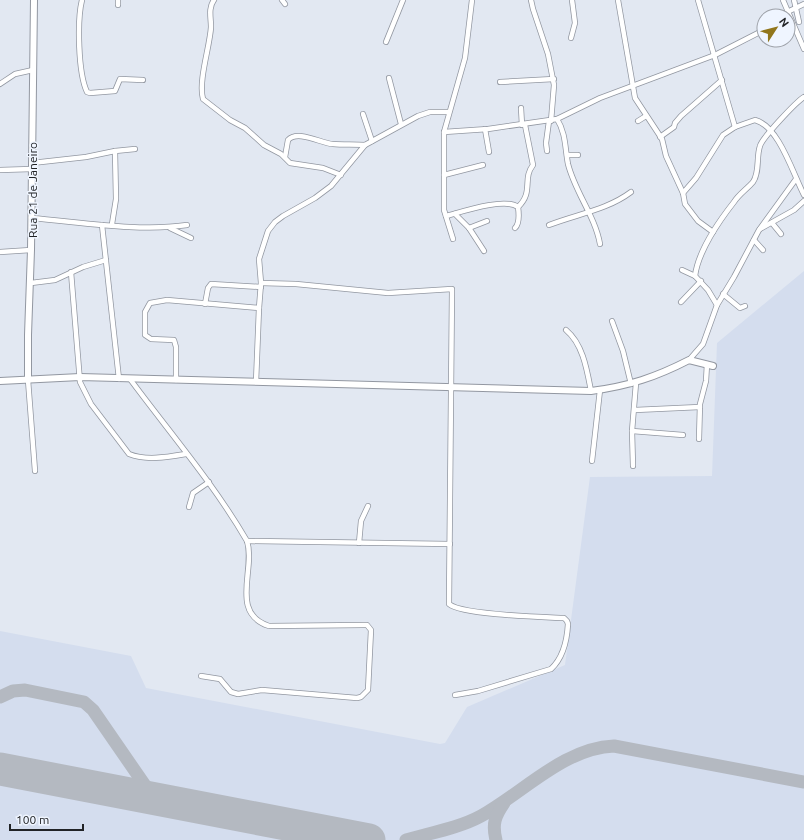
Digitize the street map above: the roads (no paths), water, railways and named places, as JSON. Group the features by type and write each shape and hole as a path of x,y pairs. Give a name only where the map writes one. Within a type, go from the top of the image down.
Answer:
{"street":[{"name":"Rua 21 de Janeiro","path":"28,380 34,0"},
{"path":"82,0 79,30 82,64 87,92 115,91 120,79 144,80"},
{"path":"214,0 210,9 211,28 202,91 203,99 230,120 244,128 264,145 284,157 290,163 323,168 341,175"},
{"path":"386,42 403,0"},
{"path":"453,239 444,210 444,132 464,58 472,0"},
{"path":"531,0 532,9 548,54 554,80 555,91 546,143 547,152"},
{"path":"571,38 576,23 572,0"},
{"path":"618,0 633,87 638,104 660,137 666,156 683,194 685,204 693,216 713,232"},
{"path":"698,0 735,127"},
{"path":"794,0 799,22"},
{"path":"796,8 804,4"},
{"path":"796,31 804,49"},
{"path":"444,132 524,125 557,120 589,102 633,87 715,55 756,34"},
{"path":"0,84 18,73 33,70"},
{"path":"389,78 400,124"},
{"path":"500,82 554,80"},
{"path":"660,137 674,127 675,123 681,116 722,80"},
{"path":"695,276 697,264 713,232 734,202 754,180 760,145 795,104 804,97"},
{"path":"515,228 518,222 518,207 526,197 530,170 533,165 521,108"},
{"path":"256,382 261,285 259,259 268,231 275,222 320,195 341,175 365,146 372,141 400,124 430,112 449,112"},
{"path":"363,114 372,141"},
{"path":"638,121 646,116"},
{"path":"557,120 565,138 570,173 596,229 600,244"},
{"path":"683,194 696,178 721,138 735,127 755,120 763,124 771,132 787,157 804,195"},
{"path":"485,129 489,152"},
{"path":"284,157 288,140 291,137 306,137 332,144 365,146"},
{"path":"0,170 135,149"},
{"path":"112,224 116,199 115,151"},
{"path":"567,155 578,154"},
{"path":"444,175 483,165"},
{"path":"0,381 80,377 256,382 329,382 591,391 633,384 661,374 689,360 703,344 717,305 759,230 796,179"},
{"path":"549,225 606,207 619,201 631,192"},
{"path":"759,230 804,201"},
{"path":"446,216 499,204 512,204 518,207"},
{"path":"455,214 469,228 484,252"},
{"path":"31,218 102,225 112,224 170,228 187,225"},
{"path":"469,228 487,221"},
{"path":"772,223 781,234"},
{"path":"102,225 119,379"},
{"path":"170,228 190,238"},
{"path":"754,240 763,250"},
{"path":"0,252 31,250"},
{"path":"30,283 51,281 106,260"},
{"path":"682,270 695,276 701,281 717,305"},
{"path":"72,272 80,377 91,404 129,454 139,457 161,457 186,454"},
{"path":"681,302 701,281"},
{"path":"205,304 208,288 211,284 333,287 388,293 452,289 449,601 452,607 523,617 564,618 568,624 565,646 557,663 551,669 478,692 455,695"},
{"path":"723,294 740,308 745,306"},
{"path":"176,380 176,343 171,339 151,338 145,334 146,312 150,303 158,300 259,308"},
{"path":"612,321 633,384 635,410 632,431 633,466"},
{"path":"566,330 579,348 585,362 591,391"},
{"path":"689,360 710,365 700,407 699,439"},
{"path":"130,379 186,454 209,482 247,541 249,548 248,572 245,591 248,604 256,618 262,623 274,626 368,626 371,630 368,690 361,697 351,699 262,690 238,694 231,692 220,679 200,676"},
{"path":"28,380 34,471"},
{"path":"592,461 600,390"},
{"path":"635,410 700,407"},
{"path":"632,431 683,435"},
{"path":"189,507 193,493 209,482"},
{"path":"359,543 361,521 368,506"},
{"path":"247,541 450,544"}]}
